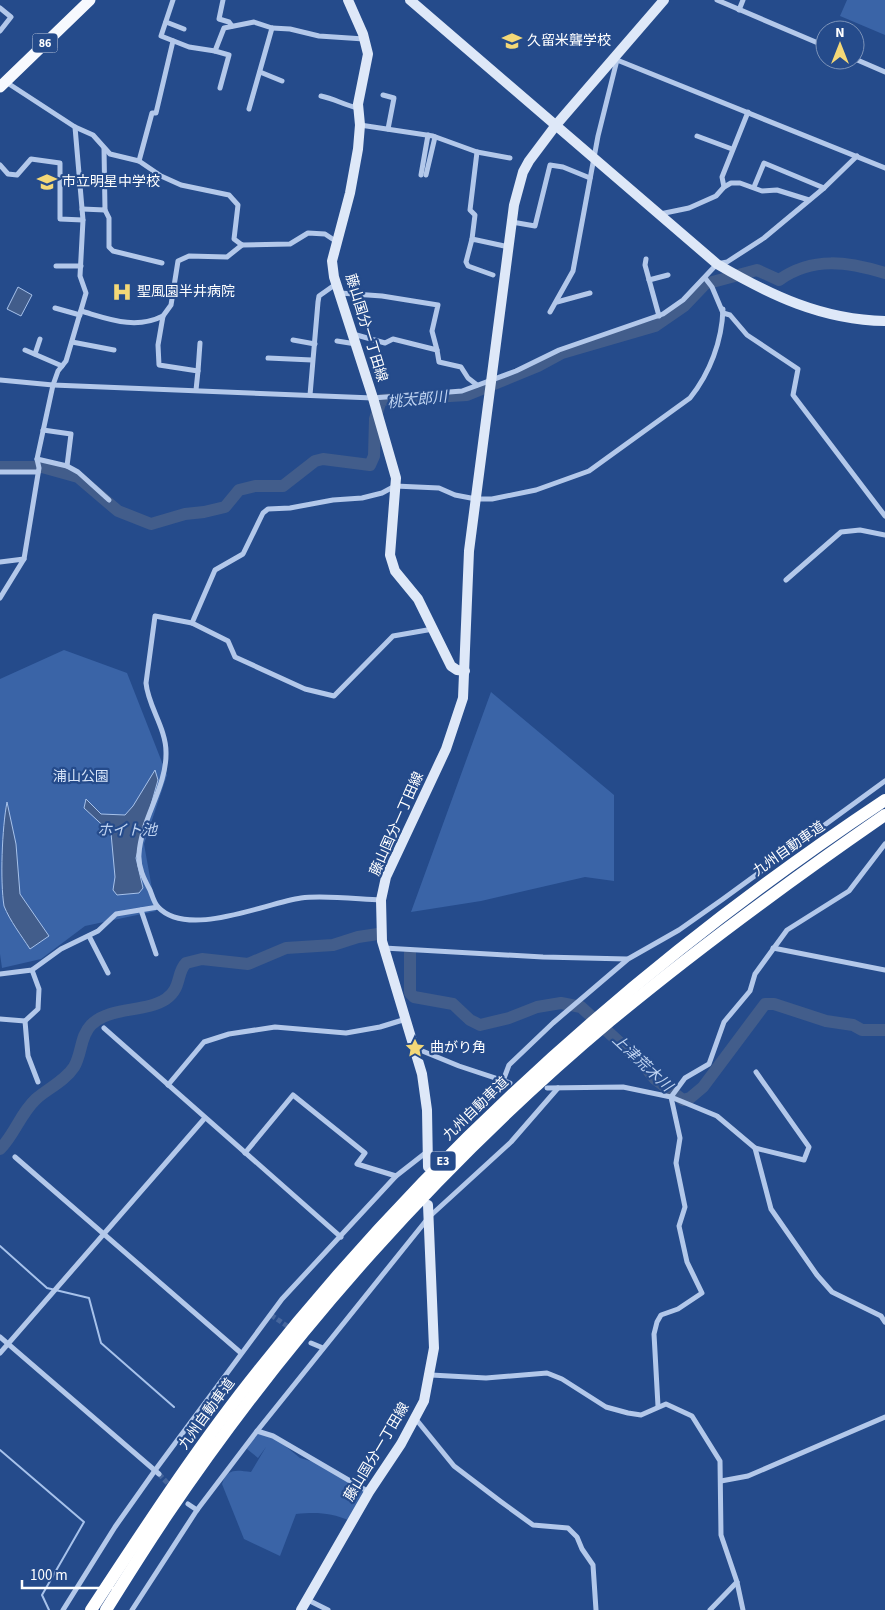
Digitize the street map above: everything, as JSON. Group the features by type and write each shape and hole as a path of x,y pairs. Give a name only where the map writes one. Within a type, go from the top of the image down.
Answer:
{"highway":[{"name":"九州自動車道","path":"91,1610 163,1501 258,1370 351,1260 428,1177 500,1105 600,1014 741,902 885,800"},
{"name":"九州自動車道","path":"106,1610 167,1515 268,1378 360,1268 442,1179 508,1114 616,1017 672,970 786,884 885,815"}],"main road":[{"name":"86","path":"3,84 90,0"},
{"name":"藤山国分一丁田線","path":"348,0 368,54 358,108 360,124 350,193 332,262 338,288 396,478 390,555 395,571 418,599 451,666 457,670 465,670"},
{"path":"410,0 717,264 759,289 812,310 854,318 885,321"},
{"name":"藤山国分一丁田線","path":"428,1167 425,1095 415,1048 384,948 380,926 380,900 393,860 446,750 463,698 469,560 514,205 523,172 556,126 616,59 664,0"},
{"name":"藤山国分一丁田線","path":"301,1610 305,1599 368,1492 401,1444 424,1400 431,1375 434,1348 428,1206"}],"street":[{"path":"173,0 161,36 189,47 229,55 220,88"},
{"path":"222,0 219,19 229,22 232,26"},
{"path":"717,0 815,42"},
{"path":"739,10 743,0"},
{"path":"0,8 11,17 0,31"},
{"path":"166,22 184,29"},
{"path":"215,51 224,28 254,22 272,28 290,29 319,36 364,39"},
{"path":"249,109 272,28"},
{"path":"139,161 152,113 156,113 173,41"},
{"path":"550,312 574,271 594,157 616,59 885,168"},
{"path":"865,63 885,72"},
{"path":"260,72 282,80"},
{"path":"3,84 75,127 93,135 110,154 139,161 161,176 181,185 229,195 238,205 234,239 242,245"},
{"path":"383,95 394,98 388,129"},
{"path":"321,96 337,100 343,105 358,108"},
{"path":"724,188 722,177 748,112"},
{"path":"360,124 428,135 477,152 510,158"},
{"path":"0,598 24,559 38,472 37,459 53,385 62,366 66,362 86,294 80,276 83,220 75,127"},
{"path":"428,135 424,175 435,137"},
{"path":"697,136 732,149"},
{"path":"104,147 105,210 109,218 109,247 113,252 162,263"},
{"path":"477,152 470,210 474,215 472,239 466,262 468,266 493,274"},
{"path":"0,380 53,385 373,398 462,391 493,380 559,350 659,316 682,300 717,264 727,262 764,238 824,188 857,156"},
{"path":"0,165 8,174 17,174 30,159 60,163 60,219 83,220"},
{"path":"754,187 764,163 824,188"},
{"path":"512,222 536,226 550,165 563,167 590,178"},
{"path":"660,214 689,208 716,196 731,183 754,187 762,191 777,190 810,200"},
{"path":"82,209 105,210"},
{"path":"198,371 159,365 158,345 163,316 171,305 178,261 189,256 227,257 242,245 290,244 308,233 325,234 338,243"},
{"path":"472,239 509,247"},
{"path":"646,259 645,265 659,316"},
{"path":"56,266 81,266"},
{"path":"649,280 668,275"},
{"path":"705,278 723,309 723,313 730,315 747,336 798,369 793,395 885,516"},
{"path":"310,395 319,296 338,288 438,305 432,331 439,362 461,367 468,378 477,386"},
{"path":"557,302 590,293"},
{"path":"55,308 126,323 144,323 163,316"},
{"path":"192,623 215,570 243,554 263,513 268,509 290,508 333,500 362,498 382,493 395,486 439,488 455,495 476,499 492,499 536,490 589,471 631,439 683,405 698,389 720,343 723,309"},
{"path":"35,354 40,339"},
{"path":"337,342 354,339 385,343 393,339 437,350"},
{"path":"293,340 315,344"},
{"path":"72,342 114,350"},
{"path":"196,390 200,344"},
{"path":"25,350 62,366"},
{"path":"268,358 312,360"},
{"path":"43,430 71,434 67,466"},
{"path":"37,459 67,466 85,477 109,500"},
{"path":"0,472 38,472"},
{"path":"786,580 841,532 860,530 885,535"},
{"path":"0,562 24,559"},
{"path":"380,900 302,898 238,914 191,920 174,916 158,907 143,877 139,857 144,831 161,781 167,751 157,716 147,694 147,674 155,616 192,623 228,641 235,657 305,690 334,696 393,636 433,629"},
{"path":"502,1081 509,1065 628,959 679,930 716,905 885,781"},
{"path":"658,1406 654,1334 656,1322 661,1315 678,1309 702,1293 687,1262 679,1226 685,1208 676,1163 680,1138 671,1098 685,1078 709,1064 724,1022 750,991 756,974 773,948 788,930 849,891 885,844"},
{"path":"0,974 32,970 54,954 89,936 116,914 158,907"},
{"path":"141,910 156,954"},
{"path":"89,936 108,973"},
{"path":"384,948 543,958 628,959"},
{"path":"773,948 885,970"},
{"path":"0,1019 25,1021 38,1009 39,989 32,970"},
{"path":"168,1085 204,1042 229,1034 275,1027 346,1033 380,1027 406,1019"},
{"path":"25,1021 28,1056 38,1082"},
{"path":"104,1028 204,1119 341,1238"},
{"path":"415,1048 459,1066 510,1083"},
{"path":"547,1088 624,1087 671,1098 717,1116 755,1148 804,1160 810,1147 756,1072"},
{"path":"132,1610 196,1510 429,1217 512,1142 558,1088"},
{"path":"245,1153 293,1095 365,1153 358,1164 396,1176"},
{"path":"0,1353 204,1119"},
{"path":"755,1148 771,1209 817,1275 832,1292 880,1316 885,1322"},
{"path":"63,1610 115,1527 158,1471 241,1353 282,1299 341,1238 396,1176 428,1150"},
{"path":"15,1157 241,1353"},
{"path":"0,1338 158,1471"},
{"path":"312,1343 323,1348"},
{"path":"431,1375 486,1378 547,1374 562,1379 606,1407 641,1415 666,1404 692,1416 720,1461 721,1535 737,1582 743,1610"},
{"path":"721,1481 748,1476 885,1417"},
{"path":"415,1418 454,1466 500,1501 533,1525 568,1528 577,1537 582,1549 593,1565 596,1610"},
{"path":"257,1431 273,1436 368,1492"},
{"path":"188,1504 196,1510"},
{"path":"710,1610 737,1582"},
{"path":"305,1599 328,1610"}],"green space":[{"path":"847,0 885,0 885,35 865,27 865,20 849,20 840,16"},
{"name":"浦山公園","path":"64,650 127,673 167,775 144,844 156,911 85,926 41,959 2,968 0,954 0,679"},
{"path":"491,692 614,795 614,881 585,877 481,901 411,912"},
{"path":"257,1431 273,1436 300,1458 328,1466 369,1492 351,1521 324,1514 296,1514 280,1556 244,1539 222,1484 227,1475 233,1471 251,1472 266,1447 258,1458 247,1449"}],"water":[{"path":"18,287 32,295 21,316 7,309"},
{"name":"ホイト池","path":"155,770 158,780 136,858 143,888 139,893 117,895 113,890 115,877 111,833 84,808 86,799 101,814 125,815 133,806"},
{"path":"7,802 16,844 20,894 49,936 30,949 12,923 4,906 2,854"}],"waterway":[{"name":"桃太郎川","path":"0,467 42,467 78,477 118,511 151,524 185,514 225,507 239,490 255,486 283,486 315,461 323,459 370,465 374,456 375,419 381,400 467,395 538,366 562,353 655,326 684,306 705,284 757,270 779,280 805,267 831,263 858,266 885,273"},
{"name":"上津荒木川","path":"0,1149 10,1137 30,1105 40,1095 66,1076 74,1067 87,1029 99,1019 108,1015 148,1006 166,999 177,985 181,971 186,963 202,959 248,964 286,948 333,945 358,937 378,934"},
{"name":"上津荒木川","path":"410,953 410,993 414,997 453,1004 470,1020 480,1025 509,1018 537,1007 561,1003 581,1007 643,1064 655,1079 683,1100 690,1098 703,1087 765,1004 774,1004 826,1021 853,1025 862,1030 885,1030"},
{"path":"0,1246 47,1288 89,1298 101,1343 174,1407"},
{"path":"0,1450 84,1522 42,1595 49,1610"}],"tunnel":[{"path":"271,1315 293,1330"},
{"path":"159,1474 172,1488"}],"place":[{"name":"久留米聾学校","path":"512,41"},
{"name":"市立明星中学校","path":"47,182"},
{"name":"聖風園半井病院","path":"122,292"},
{"name":"曲がり角","path":"415,1048"}]}
